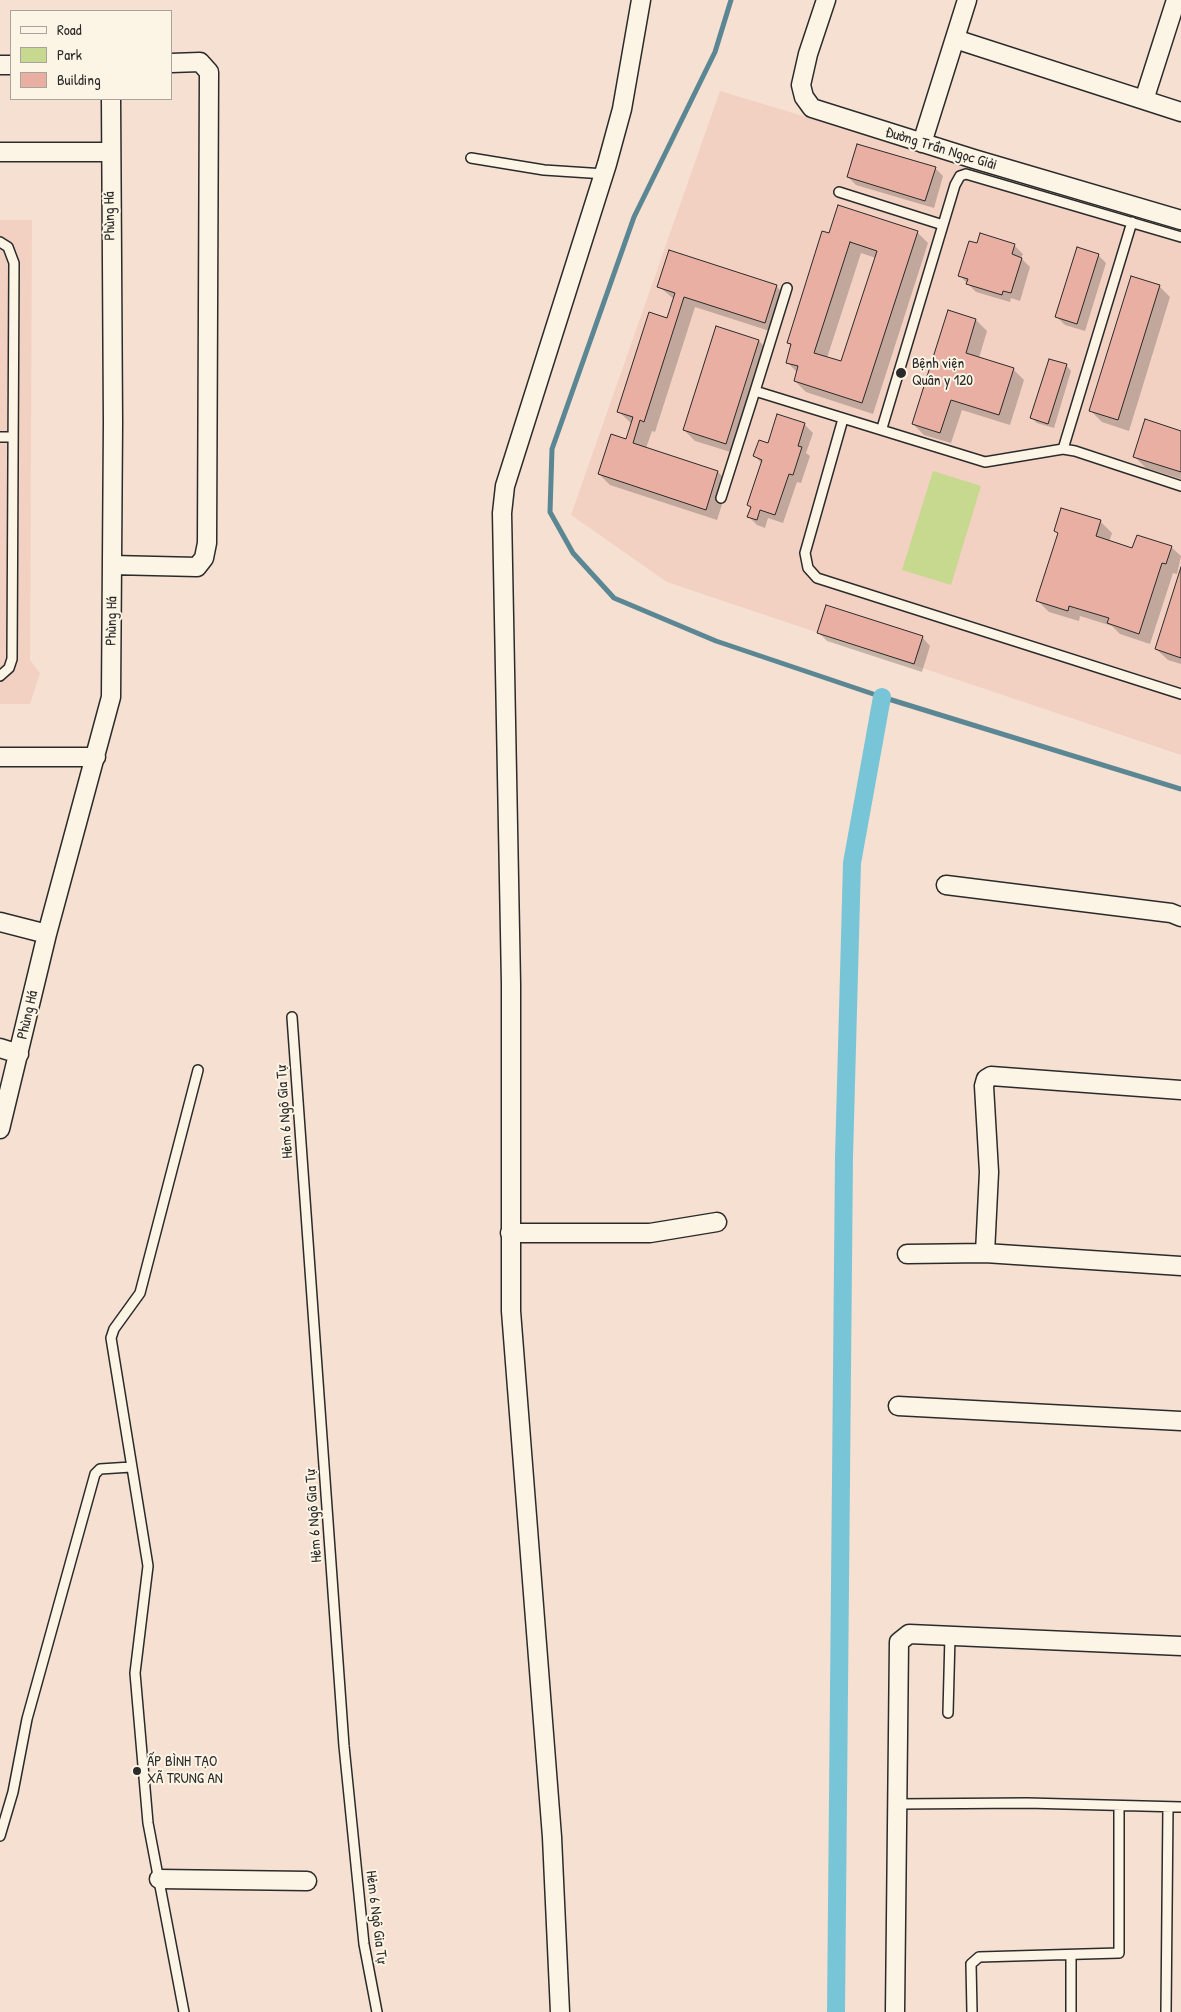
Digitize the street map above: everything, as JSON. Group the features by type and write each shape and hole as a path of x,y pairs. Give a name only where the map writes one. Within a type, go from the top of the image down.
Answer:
{"street":[{"path":"560,2012 554,1863 512,1352 519,1232 502,499 605,174 622,109 640,0"},
{"name":"Đường Trần Ngọc Giải","path":"826,0 801,85 804,97 812,108 922,143 1181,220"},
{"path":"922,143 967,0"},
{"path":"1144,100 1176,0"},
{"path":"955,39 1181,112"},
{"path":"112,565 197,566 204,558 207,543 209,72 200,62 172,63"},
{"name":"Phùng Há","path":"0,1129 47,934 111,697 113,423 111,100"},
{"path":"0,152 110,152"},
{"path":"0,757 96,757"},
{"path":"946,884 1171,913 1181,917"},
{"path":"0,922 47,934"},
{"path":"0,1048 19,1054"},
{"path":"985,1253 988,1172 984,1086 986,1079 991,1076 1181,1090"},
{"path":"519,1232 650,1233 717,1222"},
{"path":"519,1232 541,1224 621,1224"},
{"path":"907,1254 985,1253 1181,1266"},
{"path":"898,1406 1181,1421"},
{"path":"895,2012 899,1642 909,1634 1181,1646"},
{"path":"159,1880 307,1881"}],"lane":[{"path":"471,158 544,170 605,174"},
{"path":"882,428 955,185 960,176 966,174 1181,237"},
{"path":"839,192 943,225"},
{"path":"1063,449 1132,222"},
{"path":"0,242 8,247 14,263 12,659 10,668 0,676"},
{"path":"721,498 787,288"},
{"path":"755,391 843,419 882,428 986,462 1063,449 1075,451 1181,486"},
{"path":"843,419 805,553 808,568 817,578 1181,694"},
{"path":"0,437 13,437"},
{"name":"Hẻm 6 Ngô Gia Tự","path":"292,1017 344,1746 364,1944 377,2012"},
{"path":"184,2012 148,1823 135,1672 148,1566 111,1338 114,1329 140,1293 198,1070"},
{"path":"0,1836 13,1792 27,1719 95,1474 100,1469 131,1467"},
{"path":"948,1712 950,1636"},
{"path":"897,1804 1027,1803 1181,1807"},
{"path":"972,2012 971,1964 975,1958 1116,1954 1120,1952 1119,1806"},
{"path":"1166,2012 1168,1807"},
{"path":"1071,1955 1071,2012"}],"shaded area":[{"name":"Bệnh viện Quân y 120","path":"720,91 1181,230 1181,755 667,582 571,515"},
{"path":"0,220 32,220 30,660 40,673 30,704 0,704"}],"green space":[{"path":"933,471 981,486 951,585 902,570"}],"building":[{"path":"857,144 936,167 925,201 847,177"},
{"path":"838,205 918,231 862,403 794,381 798,366 786,363 791,344 787,343 822,231 829,233","holes":["850,242 877,251 841,361 814,353"]},
{"path":"980,233 1015,244 1012,254 1022,258 1011,293 1003,291 1002,295 966,284 968,279 958,276 969,241 977,243"},
{"path":"1077,247 1099,254 1077,324 1055,317"},
{"path":"669,250 777,285 765,323 684,297 644,422 640,420 633,443 718,471 706,510 598,474 611,434 626,439 633,417 617,412 649,312 667,318 675,293 657,287"},
{"path":"1131,276 1160,285 1118,420 1089,411"},
{"path":"948,310 976,319 966,353 1014,368 999,415 951,400 940,433 912,424"},
{"path":"716,326 759,340 726,444 683,430"},
{"path":"1049,359 1067,364 1048,424 1030,418"},
{"path":"777,414 805,423 798,446 802,447 793,475 789,474 775,515 760,510 757,520 747,517 751,507 747,505 762,460 753,456 759,440 768,443"},
{"path":"1145,419 1181,431 1181,472 1133,457"},
{"path":"1061,508 1101,520 1096,536 1132,548 1137,535 1172,546 1166,564 1162,563 1139,634 1107,623 1109,618 1069,606 1068,611 1036,601 1058,533 1054,531"},
{"path":"1181,567 1181,658 1155,649"},
{"path":"826,605 923,636 914,664 817,633"}],"waterway":[{"path":"731,0 715,52 634,217 552,449 550,512 573,553 614,598 716,641 882,697 1181,789"},
{"path":"836,2012 844,1157 852,863 882,697"}],"place":[{"name":"Bệnh viện Quân y 120","path":"901,373"},
{"name":"ẤP BÌNH TẠO XÃ TRUNG AN","path":"137,1771"}]}
